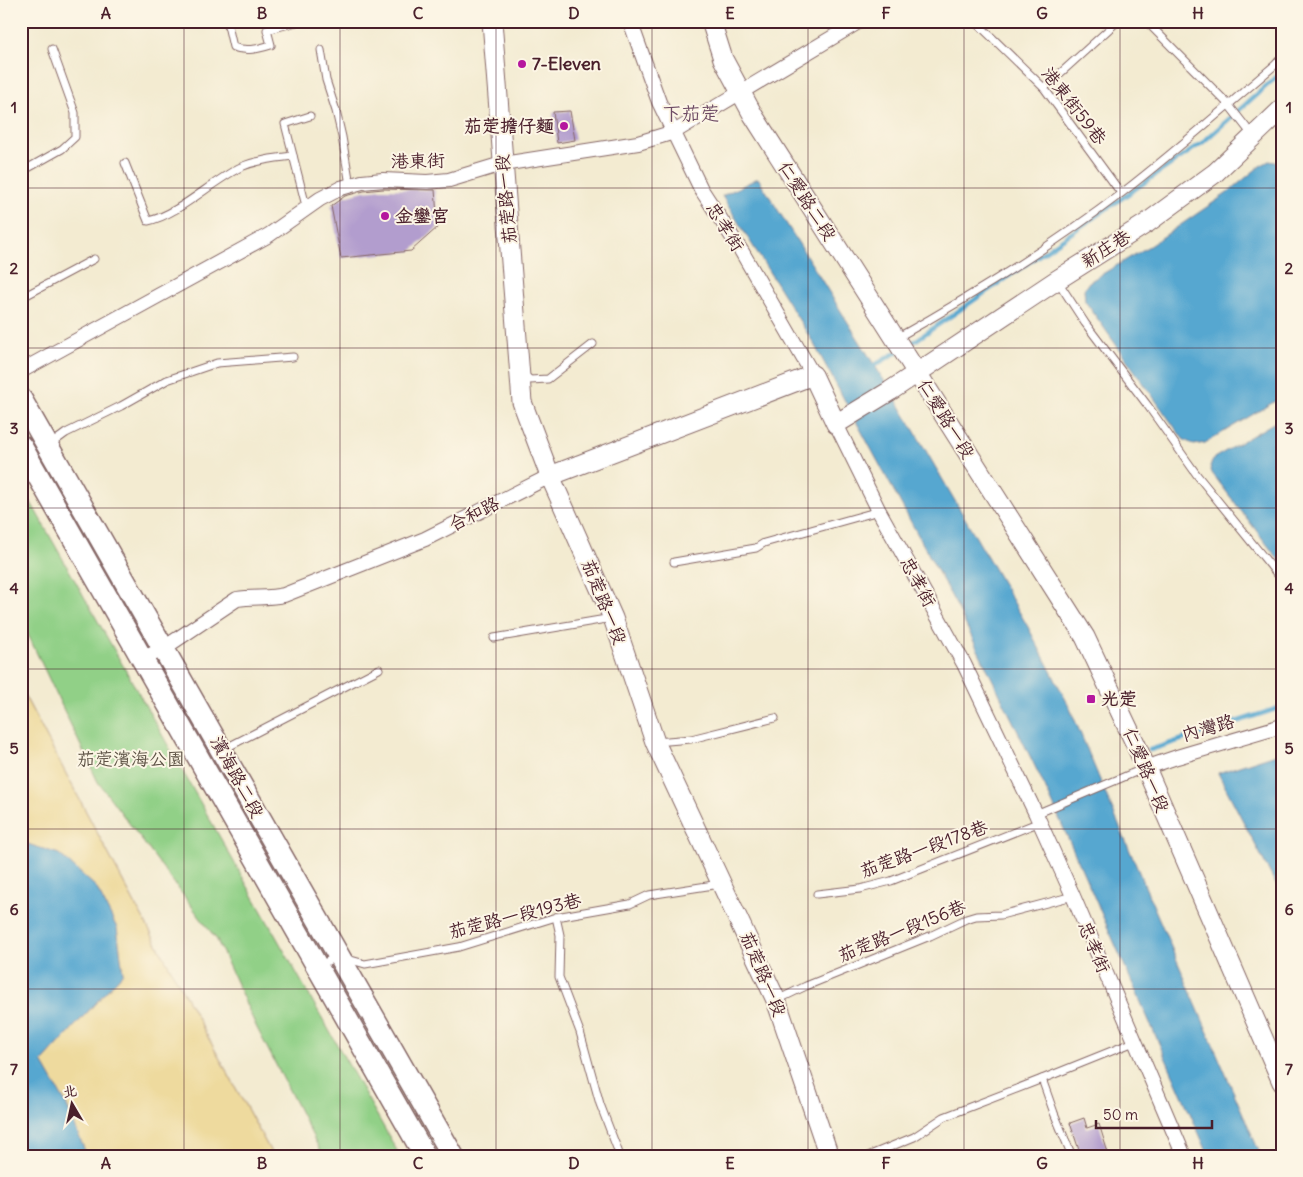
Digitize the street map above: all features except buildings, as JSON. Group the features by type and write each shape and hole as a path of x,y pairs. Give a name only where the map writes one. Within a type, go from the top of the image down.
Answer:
{"main road":[{"name":"濱海路二段","path":"21,399 452,1156"},
{"name":"濱海路二段","path":"21,446 425,1156"}],"street":[{"name":"茄萣路一段","path":"492,21 522,402 550,476 613,618 655,742 776,1000 829,1156"},
{"name":"忠孝街","path":"630,21 659,102 701,189 742,252 814,375 843,420 880,511 964,664 1042,815 1073,896 1184,1156"},
{"name":"仁愛路二段","path":"711,21 724,59 758,124 905,354"},
{"name":"港東街","path":"21,371 249,247 307,210 320,199 341,188 362,182 383,180 427,182 449,180 502,164 638,143 674,132 860,21"},
{"name":"新庄巷","path":"843,420 890,391 905,354 1057,280 1146,223 1215,173 1282,109"},
{"name":"仁愛路一段","path":"905,354 1085,637 1145,768 1282,1082"},
{"name":"合和路","path":"143,660 237,599 247,597 271,598 284,595 425,539 550,476 814,375"},
{"name":"內灣路","path":"1145,768 1172,758 1282,726"}],"lane":[{"path":"227,21 233,47 240,50 258,50 270,45 267,30 300,21"},
{"name":"港東街59巷","path":"975,21 1044,88 1121,193"},
{"path":"1044,88 1118,21"},
{"path":"1146,21 1228,104 1254,136"},
{"path":"21,172 62,149 75,137 75,113 52,49"},
{"path":"321,50 326,80 342,137 350,185"},
{"path":"905,354 962,300 1048,244 1121,193 1175,152 1282,58"},
{"path":"307,210 285,124 310,116"},
{"path":"125,163 148,221 177,208 242,167 263,160 294,156"},
{"path":"21,298 94,260"},
{"path":"1057,280 1085,323 1148,406 1197,476 1282,580"},
{"path":"520,370 530,380 548,379 593,344"},
{"path":"48,446 66,434 167,380 217,363 293,358"},
{"path":"674,562 756,548 764,543 880,511"},
{"path":"494,638 613,618"},
{"path":"222,750 380,669"},
{"path":"655,742 691,738 775,718"},
{"name":"茄萣路一段178巷","path":"817,894 860,889 891,881 1042,815 1105,784 1145,768"},
{"name":"茄萣路一段193巷","path":"338,956 365,964 459,947 556,917 606,910 630,904 649,895 722,883"},
{"name":"茄萣路一段156巷","path":"776,1000 930,936 966,919 976,916 1001,915 1073,896"},
{"path":"556,917 560,935 559,977 580,1032 600,1104 620,1156"},
{"path":"317,967 338,956"},
{"path":"868,1156 914,1137 944,1117 1134,1042"},
{"path":"1042,1079 1072,1156"}],"green space":[{"name":"茄萣濱海公園","path":"21,485 400,1156 323,1156 256,1026 217,940 98,782 21,620"}],"sand":[{"path":"21,689 134,902 273,1156 87,1156 66,1104 42,1062 123,973 117,928 96,887 59,854 21,842"}],"water":[{"path":"1269,161 1282,165 1282,397 1205,443 1194,445 1183,439 1085,301 1084,289 1089,282 1151,245 1226,194 1260,166"},
{"path":"758,178 900,406 1028,627 1069,706 1261,1156 1209,1156 1048,793 955,603 814,344 722,196"},
{"path":"1282,418 1282,564 1212,473 1210,466 1214,458"},
{"path":"1282,752 1282,896 1218,773"},
{"path":"21,842 59,854 96,887 117,928 123,973 42,1062 66,1104 87,1156 21,1156"}],"waterway":[{"path":"906,347 1202,143 1282,72"},
{"path":"875,365 897,352"},
{"path":"1150,750 1282,707"}],"place":[{"name":"7-Eleven","path":"522,64"},
{"name":"茄萣擔仔麵","path":"564,126"},
{"name":"金鑾宮","path":"385,216"},
{"name":"光萣","path":"1091,699"}],"district":[{"name":"下茄萣","path":"691,113"}]}
